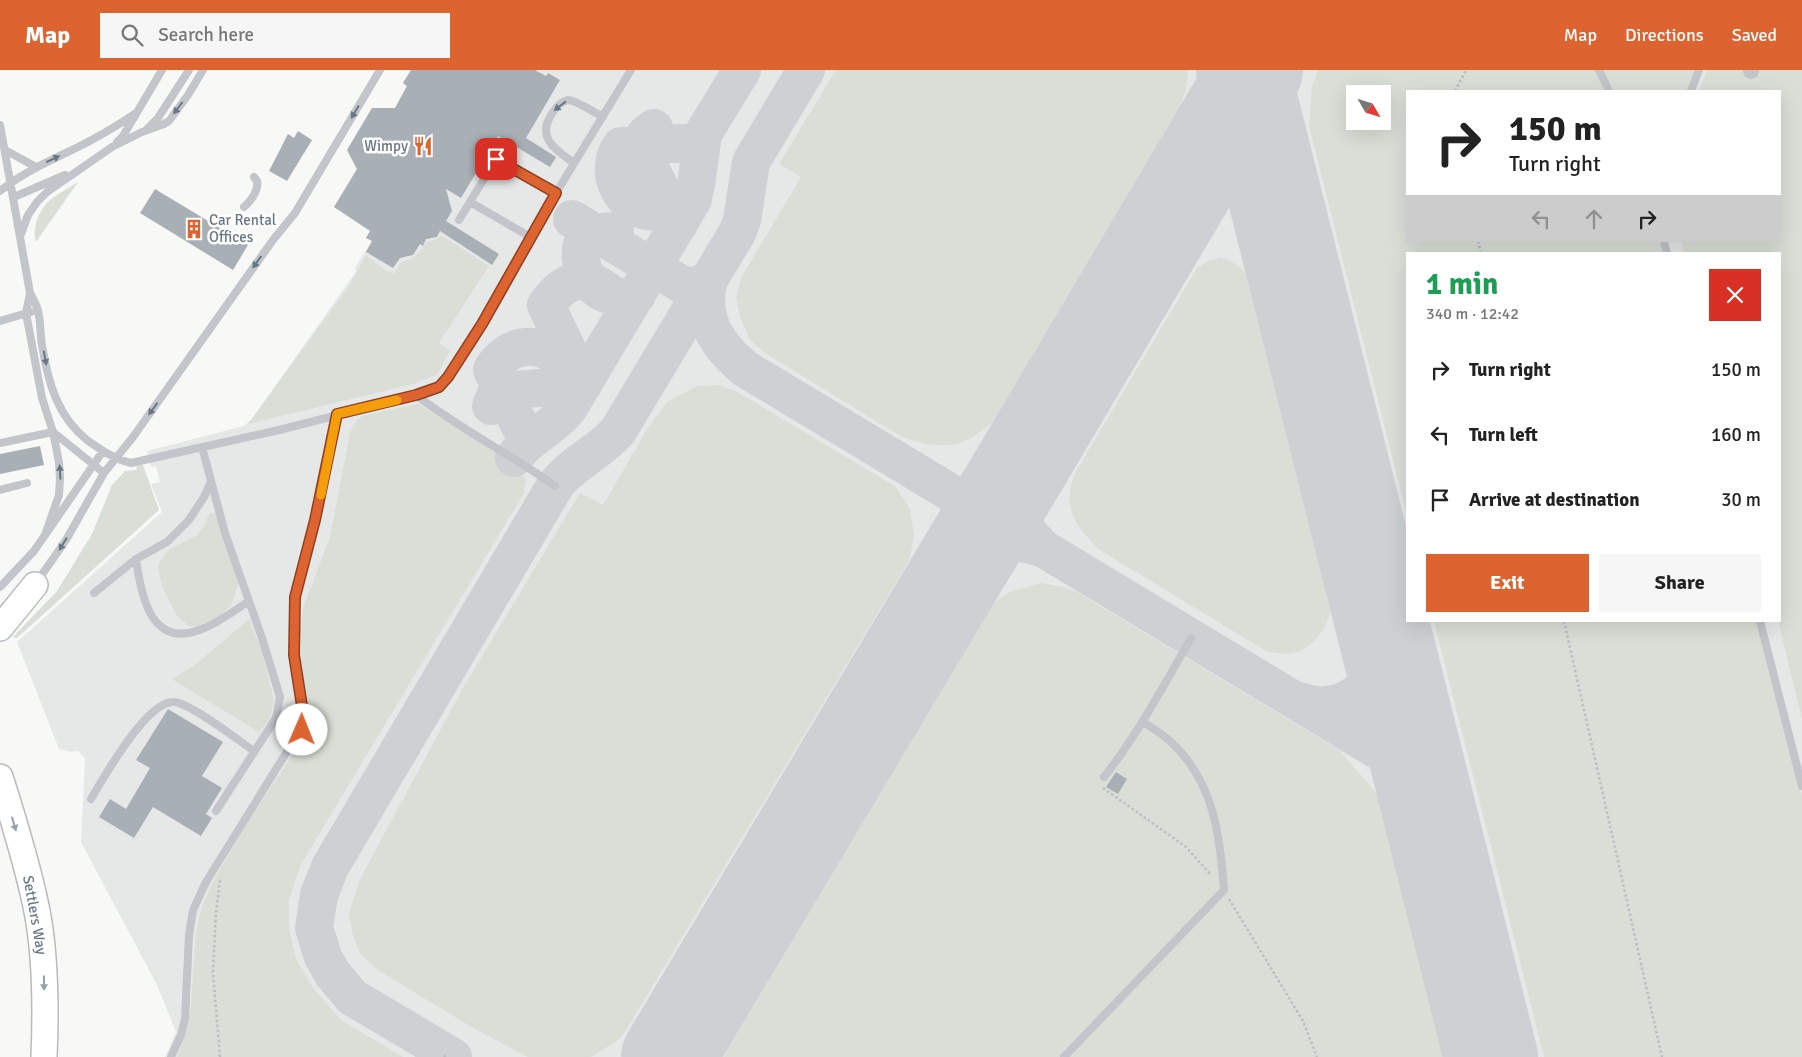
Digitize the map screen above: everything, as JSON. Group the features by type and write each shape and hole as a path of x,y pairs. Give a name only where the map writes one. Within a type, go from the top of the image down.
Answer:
{"main road":[{"path":"0,628 35,584"},
{"name":"Settlers Way","path":"0,778 24,857 37,912 44,972 44,1057"}],"lane":[{"path":"112,147 123,136 162,70"},
{"path":"145,131 158,118 189,70"},
{"path":"20,234 37,202 47,192 112,147 169,121 203,70"},
{"path":"0,614 35,584 66,540 104,473 133,438 273,240 295,213 380,70"},
{"path":"0,125 30,293 38,310 47,371 52,390 59,407 72,427 103,451 115,458 131,463 279,430 416,395 439,387 448,377 482,324 556,193 631,70"},
{"path":"1599,70 1609,90"},
{"path":"1691,90 1699,70"},
{"path":"574,163 548,141 545,131 547,120 558,106 568,100 603,118"},
{"path":"0,191 36,167 111,130 136,113"},
{"path":"459,220 504,146"},
{"path":"3,149 36,167"},
{"path":"496,159 556,193"},
{"path":"14,198 78,170"},
{"path":"244,207 257,189 257,180 254,177"},
{"path":"470,202 532,238"},
{"path":"30,293 26,313 42,398 53,432 60,478 59,495 45,535"},
{"path":"0,321 38,310"},
{"path":"168,389 176,395"},
{"path":"416,395 438,412 520,461 555,486"},
{"path":"171,1057 181,1035 185,1019 189,935 193,910 206,882 302,730 302,706 294,655 295,597 315,520 337,414"},
{"path":"0,443 53,432"},
{"path":"53,432 104,473"},
{"path":"202,447 228,542 273,670 280,697 276,718 216,811"},
{"path":"0,588 45,535 103,451"},
{"path":"94,593 136,559 167,542 189,520 211,482"},
{"path":"0,490 27,483"},
{"path":"136,559 138,579 148,610 154,621 162,629 172,633 184,634 201,630 249,601"},
{"path":"1760,622 1802,786"},
{"path":"1104,778 1143,722 1191,638"},
{"path":"91,799 111,766 143,722 160,706 173,702 188,707 254,751"},
{"path":"1064,1057 1224,890 1221,853 1214,810 1201,779 1171,742 1143,722"}],"path":[{"path":"1456,90 1466,70"},
{"path":"1564,622 1662,1057"},
{"path":"220,1057 213,973 216,912 223,856"},
{"path":"444,1057 447,1053"}],"shaded area":[{"path":"411,70 1707,70 1698,90 1406,90 1406,242 1681,242 1684,252 1406,252 1406,622 1778,622 1802,720 1802,1057 165,1057 176,1032 157,985 81,842 85,758 78,751 71,752 59,749 17,642 162,512 151,484 160,482 156,466 151,467 147,451 244,426 252,419 357,270 354,269 372,241 366,238 388,201 366,228 334,207 357,169 347,150 372,108 395,108 407,87 403,83"},
{"path":"836,70 1188,70 1186,89 1179,108 993,422 971,438 961,442 951,445 940,445 902,437 765,353 750,340 740,317 736,297 742,276 801,177 779,164"},
{"path":"1318,70 1697,70 1688,90 1406,90 1406,242 1661,242 1664,252 1406,252 1406,512 1309,126 1312,86"},
{"path":"1707,70 1802,70 1802,720 1778,622 1781,622 1781,252 1684,252 1681,242 1781,242 1781,90 1698,90"},
{"path":"78,182 36,242 35,226 44,206 54,197"},
{"path":"441,235 489,266 439,343 450,351 437,375 413,384 248,424 349,286 366,255 385,270 394,274 400,263 415,257 427,242 437,239"},
{"path":"1220,257 1241,268 1252,290 1333,602 1331,611 1318,637 1304,649 1286,654 1266,651 1100,550 1077,523 1073,516 1069,499 1076,471 1197,268 1208,261"},
{"path":"717,385 734,390 896,487 910,509 914,535 910,559 625,1032 618,1040 591,1057 528,1057 475,1029 378,970 360,953 353,936 349,913 360,879 463,688 580,493 603,505 648,428 667,402 697,386"},
{"path":"418,404 516,463 526,480 524,493 300,866 289,900 289,929 296,959 313,988 341,1020 403,1057 177,1057 187,1030 191,1006 196,932 201,910 211,885 247,823 299,745 309,714 301,662 300,635 303,608 330,537 350,433 355,423 362,416"},
{"path":"137,465 143,465 159,510 17,638 13,637 57,591 92,534 112,485 125,471 136,470"},
{"path":"215,513 218,515 239,582 231,606 218,617 200,627 189,626 177,616 162,586 158,568 159,563 168,550 196,536 204,526 209,514"},
{"path":"1041,583 1075,591 1339,750 1374,790 1388,823 1446,1057 723,1057 994,603 1010,592"},
{"path":"249,619 262,651 274,700 269,720 259,732 172,679 195,665"},
{"path":"1434,622 1758,622 1802,796 1802,1057 1544,1057"}],"building":[{"path":"411,70 535,70 546,76 548,73 560,80 526,138 556,157 550,167 498,136 461,198 446,189 452,211 446,221 499,254 492,265 440,231 437,237 426,239 423,246 420,244 413,255 400,258 393,268 366,252 372,241 366,238 370,231 334,207 357,169 347,150 372,108 395,108 407,86 403,83"},
{"path":"298,131 312,140 287,181 269,171 288,134 294,138"},
{"name":"Car Rental Offices","path":"155,189 248,245 233,270 140,213"},
{"path":"40,446 44,465 0,474 0,454"},
{"path":"168,709 223,742 202,776 222,788 206,814 212,818 201,836 153,807 134,838 99,817 110,799 126,809 150,768 136,760"},
{"path":"1116,772 1127,779 1118,794 1106,787"}],"taxiway":[{"path":"514,458 526,444 555,422 568,409 692,201 703,134 742,70"},
{"path":"453,1057 352,997 332,973 323,957 314,928 319,895 330,867 555,486 569,471 618,431 737,233 742,220 751,162 806,70"},
{"path":"654,128 646,134 638,145 679,224"},
{"path":"693,199 666,211 644,210 634,206 619,190 614,168 621,146 702,142"},
{"path":"572,219 681,284 695,285 709,279 706,305 712,328 725,349 744,368 1392,759 1407,774 1418,789 1433,826"},
{"path":"615,231 587,233 581,252 581,262 584,271 595,287 603,293 619,297 637,295"},
{"path":"578,372 546,305 560,290 574,282 591,282 609,292"},
{"path":"528,442 492,370 499,360 509,352 519,348 541,348 551,353 566,373 568,387 566,411"},
{"path":"491,406 497,391 583,385"},
{"path":"1025,460 1019,484 1018,506 1024,526 1040,545"},
{"path":"961,568 980,554 998,545 1018,543 1041,548"},
{"path":"1296,700 1318,705 1338,703 1349,698 1367,684 1374,675 1383,654 1384,638 1378,607"}],"runway":[{"path":"1243,70 1491,1057"},
{"path":"668,1057 1256,70"}],"slow traffic":[{"path":"321,495 337,414 397,400"}],"place":[{"name":"Wimpy","path":"423,146"},
{"name":"Car Rental Offices","path":"194,229"}],"route":[{"path":"302,730 302,706 294,655 295,597 315,520 337,414 416,395 439,387 448,377 482,324 556,193 496,159"}]}
